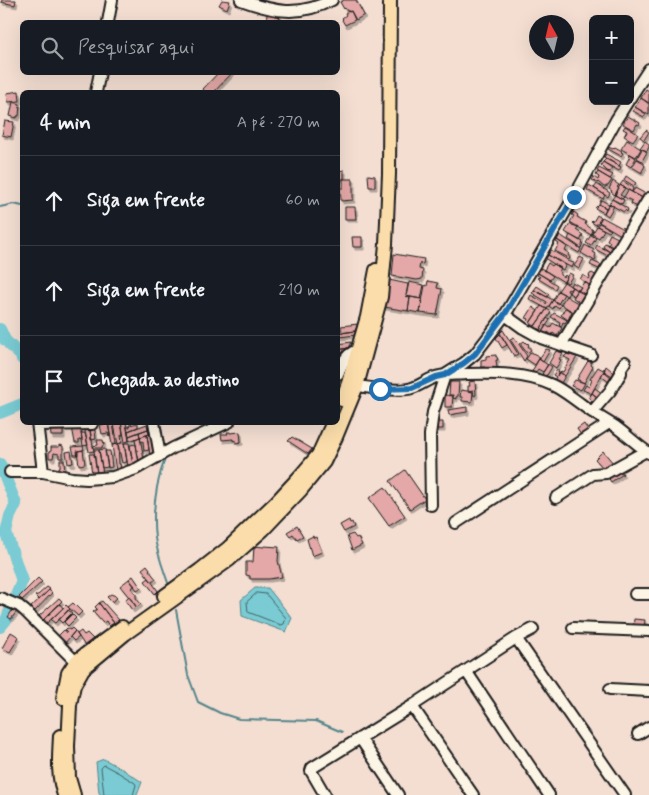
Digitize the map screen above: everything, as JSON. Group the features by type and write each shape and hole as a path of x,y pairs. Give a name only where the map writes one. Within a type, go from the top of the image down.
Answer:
{"main road":[{"path":"362,350 376,275 378,244 381,172 382,0"},
{"path":"340,425 362,350 381,297 390,174 390,0"},
{"path":"340,408 353,385"},
{"path":"74,795 69,778 68,746 70,705 79,665 228,548 302,475 318,455 332,425"},
{"path":"64,795 58,762 63,694 68,673 229,560 263,530 302,490 324,462 340,425"}],"street":[{"path":"108,20 112,0"},
{"path":"241,0 282,11 297,11 320,6 332,0"},
{"path":"634,92 649,69"},
{"path":"96,90 99,75"},
{"path":"431,505 430,435 433,412 445,375 475,354 505,314 626,105"},
{"path":"562,345 649,198"},
{"path":"505,314 523,328 542,338 592,354"},
{"path":"340,370 347,356 362,350"},
{"path":"473,374 475,354"},
{"path":"592,412 610,391 621,373 625,362"},
{"path":"353,385 380,389 407,389 445,375 510,374 552,385 609,423 646,451"},
{"path":"456,523 609,423"},
{"path":"38,425 43,472"},
{"path":"155,425 160,456"},
{"path":"10,472 43,472 80,479 105,478 124,474 223,425"},
{"path":"556,498 593,474 606,473 646,451 649,439"},
{"path":"636,594 649,594"},
{"path":"0,598 14,604 33,617 79,665"},
{"path":"573,628 649,631"},
{"path":"325,795 311,771 312,768 533,629"},
{"path":"516,638 624,795"},
{"path":"466,671 549,795"},
{"path":"610,689 649,691"},
{"path":"412,706 473,795"},
{"path":"638,734 649,727"},
{"path":"360,738 398,795"}],"water":[{"path":"255,588 268,588 292,618 286,632 242,616 241,600"},
{"path":"104,759 142,782 137,795 102,795 99,793 96,762"}],"building":[{"path":"2,0 16,0 15,5 1,2"},
{"path":"222,0 230,1 227,9 219,5"},
{"path":"356,0 364,15 356,20 351,11 349,12 344,9 340,2"},
{"path":"351,11 355,20 345,25 342,18"},
{"path":"267,14 280,15 279,20 266,20"},
{"path":"216,75 230,75 216,90 203,89"},
{"path":"646,89 649,91 649,103 641,98"},
{"path":"19,91 20,101 8,102 7,93"},
{"path":"641,98 649,104 649,115 635,107"},
{"path":"13,102 20,104 19,116 17,118 10,116"},
{"path":"635,107 646,114 644,117 633,111"},
{"path":"628,116 640,123 639,125 637,124 634,130 623,124"},
{"path":"5,121 14,122 11,137 2,135"},
{"path":"625,126 638,134 633,141 624,136 627,131 623,129"},
{"path":"646,130 649,132 644,140 640,137"},
{"path":"627,140 641,149 636,157 621,149"},
{"path":"645,141 649,144 647,151 640,148"},
{"path":"608,147 613,149 615,147 623,153 621,156 608,149"},
{"path":"642,149 647,152 642,161 637,158"},
{"path":"606,154 621,162 619,166 604,157"},
{"path":"630,154 636,158 631,167 626,164"},
{"path":"606,159 621,167 619,171 603,162"},
{"path":"637,159 644,163 645,166 642,173 632,167"},
{"path":"603,162 612,168 610,172 601,165"},
{"path":"599,168 613,175 610,179 597,171"},
{"path":"344,170 344,179 340,179 340,171"},
{"path":"598,172 612,180 608,186 604,187 592,180 594,177 598,180 599,177 596,175"},
{"path":"368,175 375,176 375,187 369,187"},
{"path":"626,176 636,183 634,186 624,180"},
{"path":"343,179 353,179 353,200 341,201 340,188 343,188"},
{"path":"613,181 619,185 615,195 609,189"},
{"path":"623,181 633,188 632,192 620,185"},
{"path":"597,184 610,193 608,197 594,188"},
{"path":"589,185 605,195 603,199 587,190"},
{"path":"620,185 625,188 620,195 624,197 622,199 615,195"},
{"path":"635,188 646,194 644,199 632,192"},
{"path":"628,190 643,198 638,207 631,204 632,201 624,197"},
{"path":"615,195 624,200 622,204 612,199"},
{"path":"612,199 628,209 627,212 609,204"},
{"path":"601,200 609,204 606,208 599,204"},
{"path":"599,204 606,208 604,213 595,208"},
{"path":"609,204 614,206 608,216 604,213"},
{"path":"345,207 355,207 356,219 345,219"},
{"path":"574,212 578,215 577,217 586,222 585,224 593,230 591,235 570,222"},
{"path":"597,215 601,218 596,225 591,222 593,222"},
{"path":"602,217 624,229 621,235 599,222"},
{"path":"571,223 578,227 576,230 583,235 580,241 565,232"},
{"path":"599,223 611,230 609,232 597,226"},
{"path":"597,226 604,230 599,238 592,234"},
{"path":"610,234 618,238 613,247 608,245 610,242 607,240"},
{"path":"560,235 581,249 579,253 557,240"},
{"path":"570,235 583,242 581,248 568,239"},
{"path":"591,235 596,238 591,246 586,243"},
{"path":"352,237 362,237 362,247 353,247"},
{"path":"557,240 567,247 565,251 569,253 569,260 555,251 559,244 556,242"},
{"path":"605,243 613,247 610,252 603,247"},
{"path":"585,245 594,250 593,252 596,254 595,261 581,253"},
{"path":"597,245 610,252 608,256 595,249"},
{"path":"551,250 567,261 574,263 572,268 548,255"},
{"path":"394,254 424,259 423,264 420,263 419,269 423,270 422,279 392,276"},
{"path":"548,255 566,265 563,270 546,259"},
{"path":"580,257 584,259 579,269 574,266"},
{"path":"592,261 601,265 599,269 590,265"},
{"path":"548,263 561,268 560,275 567,277 564,282 544,270"},
{"path":"541,268 553,276 550,280 538,273"},
{"path":"538,273 557,285 555,289 537,278 540,277 537,275"},
{"path":"569,273 573,275 568,283 564,281"},
{"path":"592,273 597,276 591,286 580,279 583,275 589,279"},
{"path":"389,280 408,284 406,296 410,298 408,311 384,307"},
{"path":"428,281 438,283 437,288 442,289 437,315 420,313 425,285 427,286"},
{"path":"409,282 424,285 421,299 406,296"},
{"path":"564,282 572,287 570,290 568,289 567,296 558,291"},
{"path":"572,282 581,287 578,291 570,286"},
{"path":"584,282 591,286 586,295 578,291"},
{"path":"537,286 549,294 547,297 534,290"},
{"path":"572,287 578,290 574,296 569,293"},
{"path":"534,290 553,300 547,309 529,299 531,295 546,304 547,302 532,293"},
{"path":"578,290 586,295 580,304 573,298"},
{"path":"558,291 564,294 558,304 553,300"},
{"path":"566,296 581,305 576,314 561,304"},
{"path":"410,297 422,299 420,313 408,311"},
{"path":"553,300 561,305 559,308 554,306 553,309 549,306"},
{"path":"541,306 547,309 535,326 530,323"},
{"path":"533,307 538,311 530,323 529,319 526,318"},
{"path":"565,308 572,311 568,320 561,315"},
{"path":"547,309 551,312 540,330 535,326"},
{"path":"554,313 567,320 565,323 563,322 561,327 559,325 560,322 551,317"},
{"path":"547,318 550,320 542,332 540,330"},
{"path":"553,323 562,328 557,336 553,333 552,335 548,332 547,335 542,332 546,325 550,328"},
{"path":"358,324 355,331 342,333 341,326"},
{"path":"503,330 518,354 514,356 500,333"},
{"path":"356,331 355,335 340,337 340,333"},
{"path":"500,334 507,345 502,348 496,338"},
{"path":"514,337 527,356 524,361 510,339"},
{"path":"524,341 528,343 531,350 527,353 520,344"},
{"path":"351,342 348,348 340,350 340,344"},
{"path":"348,348 346,354 340,355 340,350"},
{"path":"546,349 550,350 543,362 539,359"},
{"path":"556,351 563,353 556,368 549,363"},
{"path":"531,352 540,357 535,365 526,359"},
{"path":"567,354 577,357 565,376 560,372 563,372 570,360 564,357"},
{"path":"496,355 498,360 496,360 497,368 485,369 485,367 481,367 481,360 486,359 486,356"},
{"path":"539,359 548,365 543,372 538,369 535,373 532,371"},
{"path":"588,361 592,363 593,367 584,383 577,379"},
{"path":"548,364 552,367 545,377 541,376"},
{"path":"606,366 618,376 617,379 604,371"},
{"path":"598,367 603,370 605,369 589,398 590,393 583,390 586,385 589,387 592,380 590,379"},
{"path":"557,370 559,371 557,376 559,372 565,376 561,383 554,380 556,377 553,375"},
{"path":"604,371 612,378 609,382 601,376"},
{"path":"575,380 585,383 581,390 571,386"},
{"path":"475,381 476,395 474,396 473,390 468,391 468,386 470,386 469,382"},
{"path":"450,382 459,382 456,399 453,398 453,395 449,395"},
{"path":"595,388 606,396 601,399 596,396 592,393"},
{"path":"461,390 473,392 472,402 462,401 462,397 460,397"},
{"path":"592,393 600,400 596,404 589,398"},
{"path":"445,395 453,396 452,407 445,407"},
{"path":"467,407 467,412 449,415 448,410"},
{"path":"435,422 443,422 443,429 435,429"},
{"path":"584,424 588,430 581,435 577,429"},
{"path":"80,425 82,439 79,440 79,443 75,443 72,427"},
{"path":"89,425 94,451 89,452 84,426"},
{"path":"100,425 108,425 110,436 108,433 102,434"},
{"path":"109,425 113,425 116,444 112,445"},
{"path":"114,425 121,425 122,443 118,444"},
{"path":"122,425 126,425 129,441 125,442"},
{"path":"129,425 138,425 138,427 128,431 127,427 130,427"},
{"path":"147,425 148,429 129,436 128,431"},
{"path":"50,426 63,426 63,436 51,436"},
{"path":"90,429 95,430 96,439 91,440"},
{"path":"148,429 149,434 140,437 139,432"},
{"path":"139,432 140,437 129,441 129,436"},
{"path":"227,432 240,432 241,442 236,443 236,440 233,441 233,439 222,440 221,434 228,434"},
{"path":"81,433 85,433 88,445 83,446"},
{"path":"152,433 155,453 150,456 147,435"},
{"path":"147,435 149,450 144,451 143,441 141,442 140,437"},
{"path":"140,437 144,460 139,463 135,439"},
{"path":"292,437 312,449 308,454 288,441"},
{"path":"97,440 103,440 104,445 102,448 94,448 93,446 98,445"},
{"path":"124,442 127,462 122,463 118,444"},
{"path":"124,443 129,443 133,465 128,467"},
{"path":"118,444 121,470 116,471 112,445"},
{"path":"136,444 139,463 133,465 130,445"},
{"path":"59,445 63,446 63,458 59,458 59,454 54,453 53,458 49,458 51,447 59,447"},
{"path":"83,446 84,450 78,451 78,455 74,455 72,447"},
{"path":"105,449 108,467 102,468 99,450"},
{"path":"83,450 85,464 79,465 77,451"},
{"path":"94,450 99,450 103,474 97,474"},
{"path":"71,451 73,463 68,464 66,452"},
{"path":"105,451 110,451 112,467 108,468"},
{"path":"603,451 613,463 605,470 595,459"},
{"path":"89,454 94,454 97,473 92,473"},
{"path":"60,460 64,460 65,473 59,473"},
{"path":"619,468 623,474 611,482 608,477"},
{"path":"405,470 425,499 410,509 390,481"},
{"path":"385,487 405,516 389,526 369,498"},
{"path":"349,520 354,527 344,532 340,525"},
{"path":"297,526 303,536 297,539 293,534 290,536 287,532"},
{"path":"353,534 356,538 358,537 362,545 352,550 347,536"},
{"path":"313,536 314,538 316,537 322,552 312,556 307,539"},
{"path":"254,546 279,547 278,561 282,577 250,579 250,576 246,575 246,562 253,562"},
{"path":"147,565 156,579 152,582 142,569"},
{"path":"133,576 141,588 137,590 129,579"},
{"path":"38,578 42,582 22,600 19,597"},
{"path":"149,578 158,591 155,594 145,581"},
{"path":"129,579 135,586 131,588 141,604 137,607 120,586"},
{"path":"47,587 50,589 39,600 35,596"},
{"path":"49,590 52,593 35,611 31,607"},
{"path":"111,594 117,598 112,602 107,597"},
{"path":"129,596 136,607 132,610 125,600"},
{"path":"59,598 62,601 43,620 39,616"},
{"path":"102,601 119,620 114,623 99,603"},
{"path":"73,603 82,612 78,616 68,607"},
{"path":"99,603 114,623 109,626 106,621 103,623 93,612 97,609 95,607"},
{"path":"60,604 63,608 47,623 44,619"},
{"path":"66,605 70,609 55,623 51,620"},
{"path":"14,608 18,610 11,619 8,617"},
{"path":"68,610 72,613 62,623 59,620"},
{"path":"72,614 76,618 68,626 64,622"},
{"path":"634,619 645,620 644,629 633,628"},
{"path":"67,628 70,630 72,628 75,631 65,643 58,636 64,630 66,633 65,630"},
{"path":"75,631 79,637 74,641 70,637"},
{"path":"81,631 84,635 87,633 93,639 85,646 77,634"},
{"path":"11,632 19,637 10,652 2,648"}],"waterway":[{"path":"0,207 14,204 20,206"},
{"path":"0,329 5,340 20,355"},
{"path":"0,413 20,405"},
{"path":"166,456 156,497 154,528 157,549 168,583"},
{"path":"0,464 16,504 10,516 6,533 22,581 6,620 0,627"},
{"path":"176,610 188,675 198,702 220,713 239,719 316,721 342,732"}],"route":[{"path":"380,389 412,388 428,380 445,375 475,354 505,314 574,197"}]}
